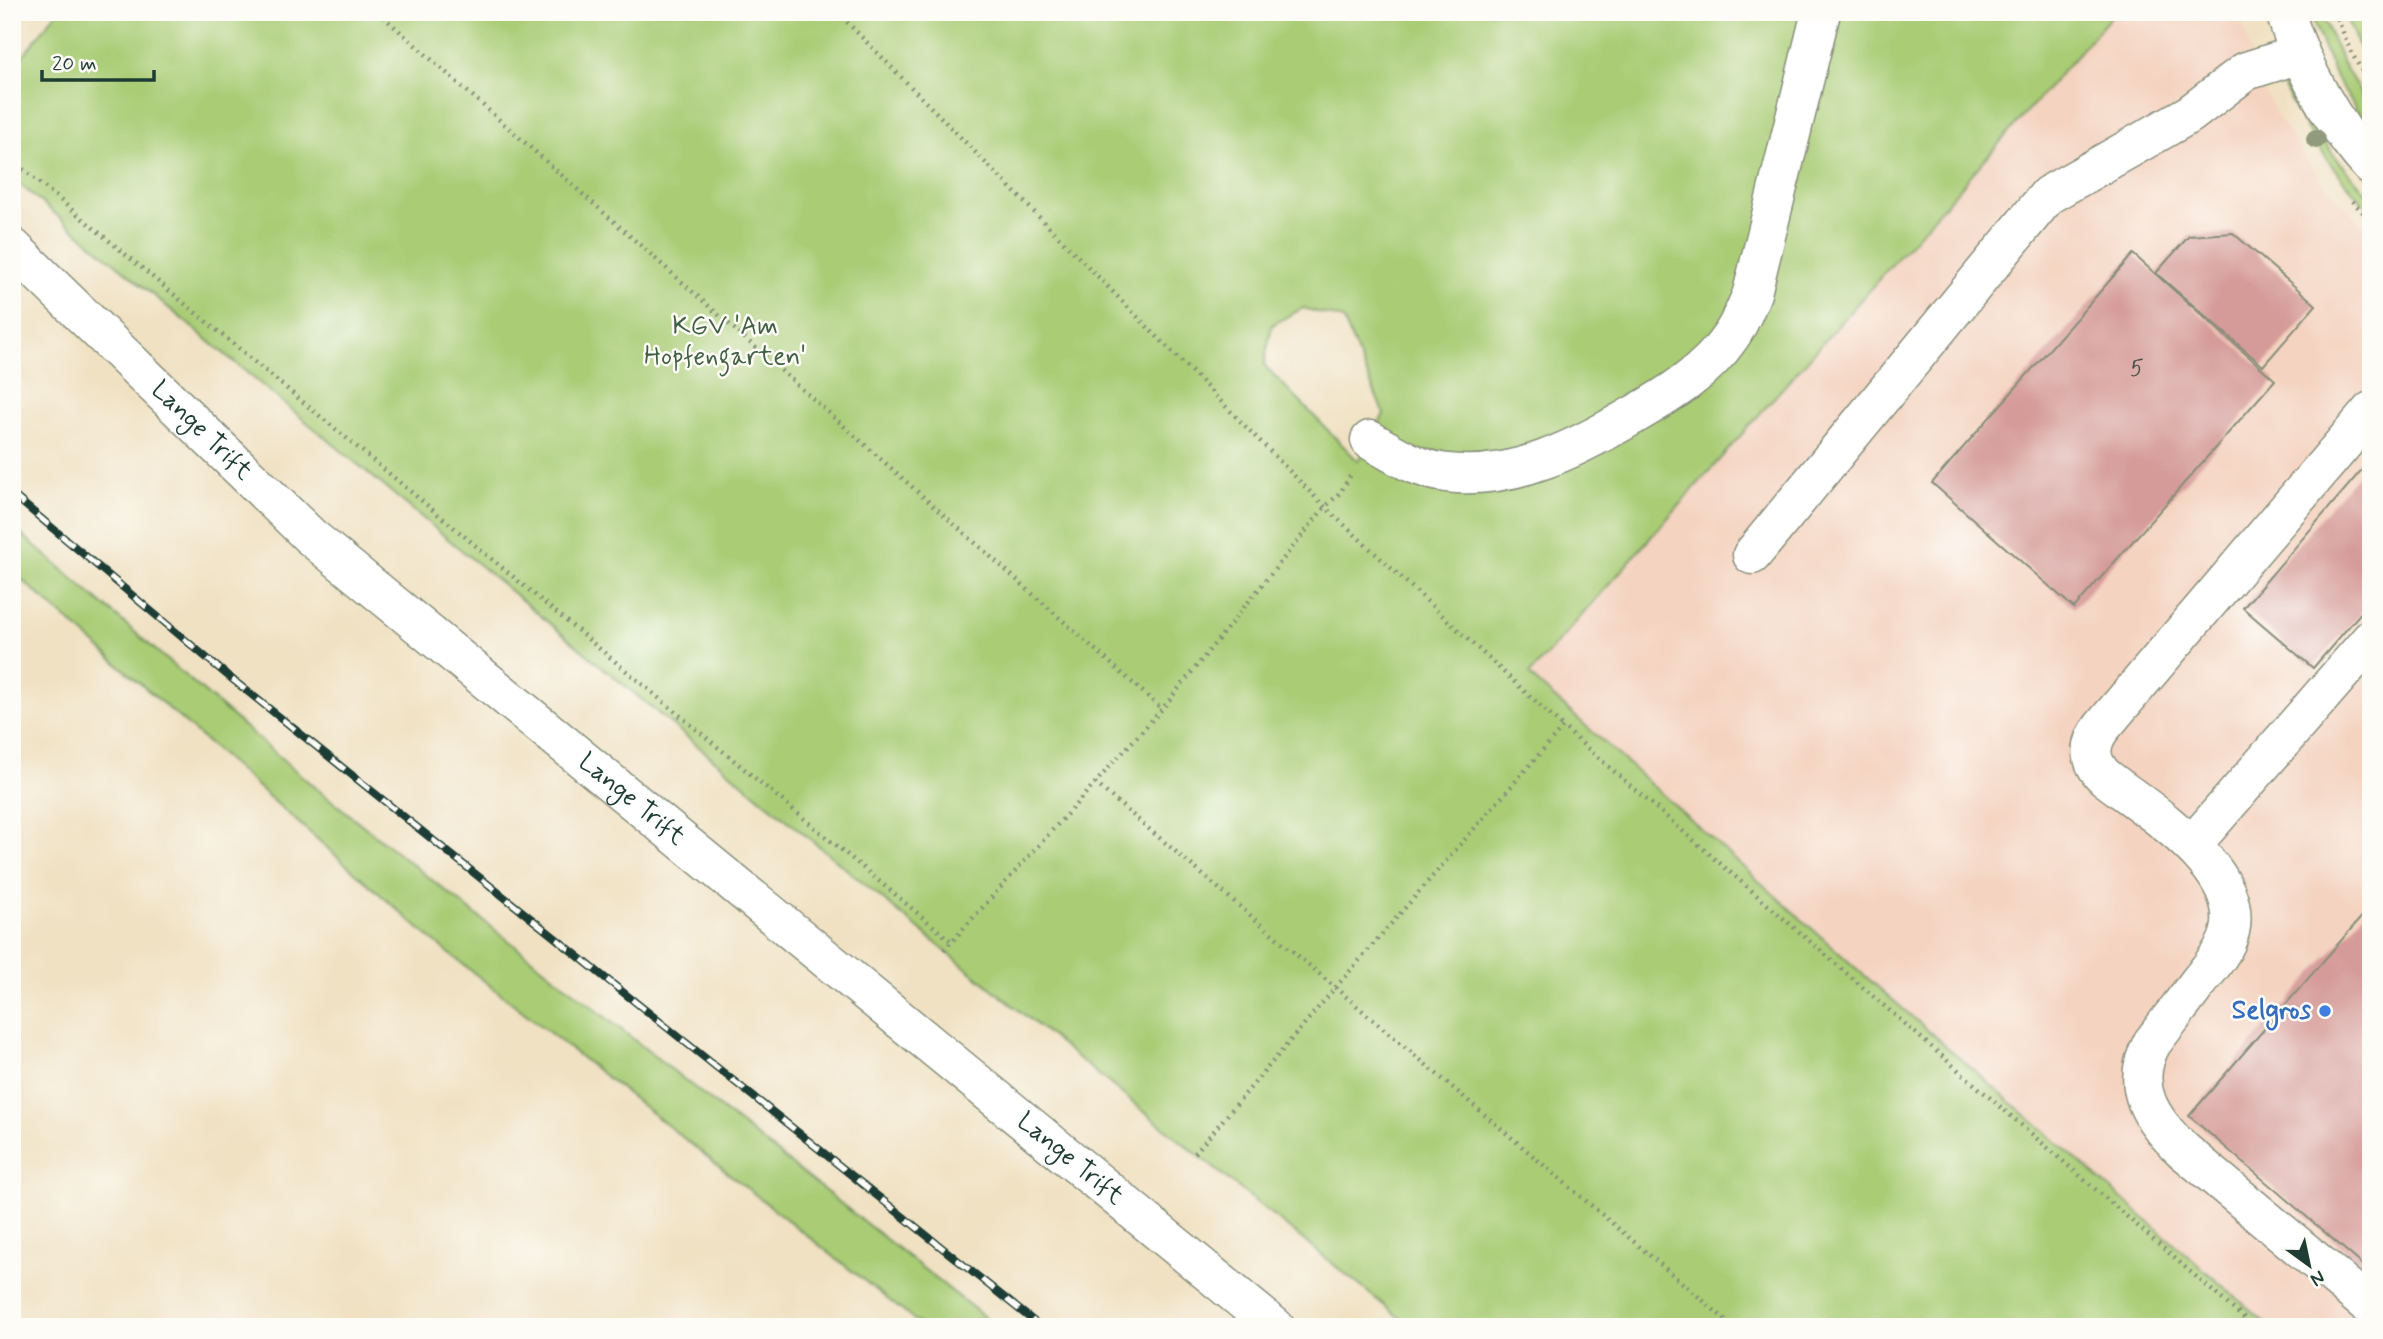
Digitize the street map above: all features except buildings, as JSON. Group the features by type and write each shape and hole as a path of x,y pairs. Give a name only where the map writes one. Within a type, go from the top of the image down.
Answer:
{"street":[{"path":"1370,440 1406,461 1445,473 1484,474 1510,469 1541,461 1600,434 1658,401 1701,370 1731,337 1752,293 1821,12"},
{"path":"2286,12 2300,54 2328,107 2349,140 2371,166"},
{"path":"1752,555 2048,195 2190,114 2246,71 2300,54"},
{"name":"Lange Trift","path":"12,247 310,536 1275,1327"},
{"path":"2371,411 2094,738 2093,759 2101,773 2192,845 2210,864 2220,880 2229,906 2230,929 2226,943 2146,1054 2142,1075 2148,1108 2158,1124 2184,1151 2371,1307"},
{"path":"2192,845 2371,639"}],"path":[{"path":"378,12 1162,709"},
{"path":"837,12 1325,507 1563,727 2253,1327"},
{"path":"2335,12 2350,50 2371,87"},
{"path":"12,160 951,941"},
{"path":"944,950 1162,709 1325,507 1340,493 1370,440"},
{"path":"1195,1153 1563,727"},
{"path":"1095,783 1734,1327"}],"shaded area":[{"path":"2115,12 2239,12 2252,58 2277,116 2327,188 2371,233 2371,1327 2270,1327 1857,969 1529,675"}],"green space":[{"name":"KGV 'Am Hopfengarten'","path":"57,12 2115,12 1529,675 1857,969 2270,1327 1411,1327 944,950 12,178 12,70","holes":["1303,308 1343,319 1384,414 1358,461 1264,365 1272,325"]},
{"path":"2309,12 2321,12 2341,60 2371,111 2371,132 2336,78"},
{"path":"2343,12 2371,12 2371,72"},
{"path":"2277,73 2292,83 2333,154 2371,198 2371,211 2318,146"},
{"path":"12,526 312,785 997,1327 923,1327 431,939 12,571"}],"railway":[{"path":"12,494 227,675 1041,1327"}],"place":[{"name":"Selgros","path":"2325,1011"}]}
